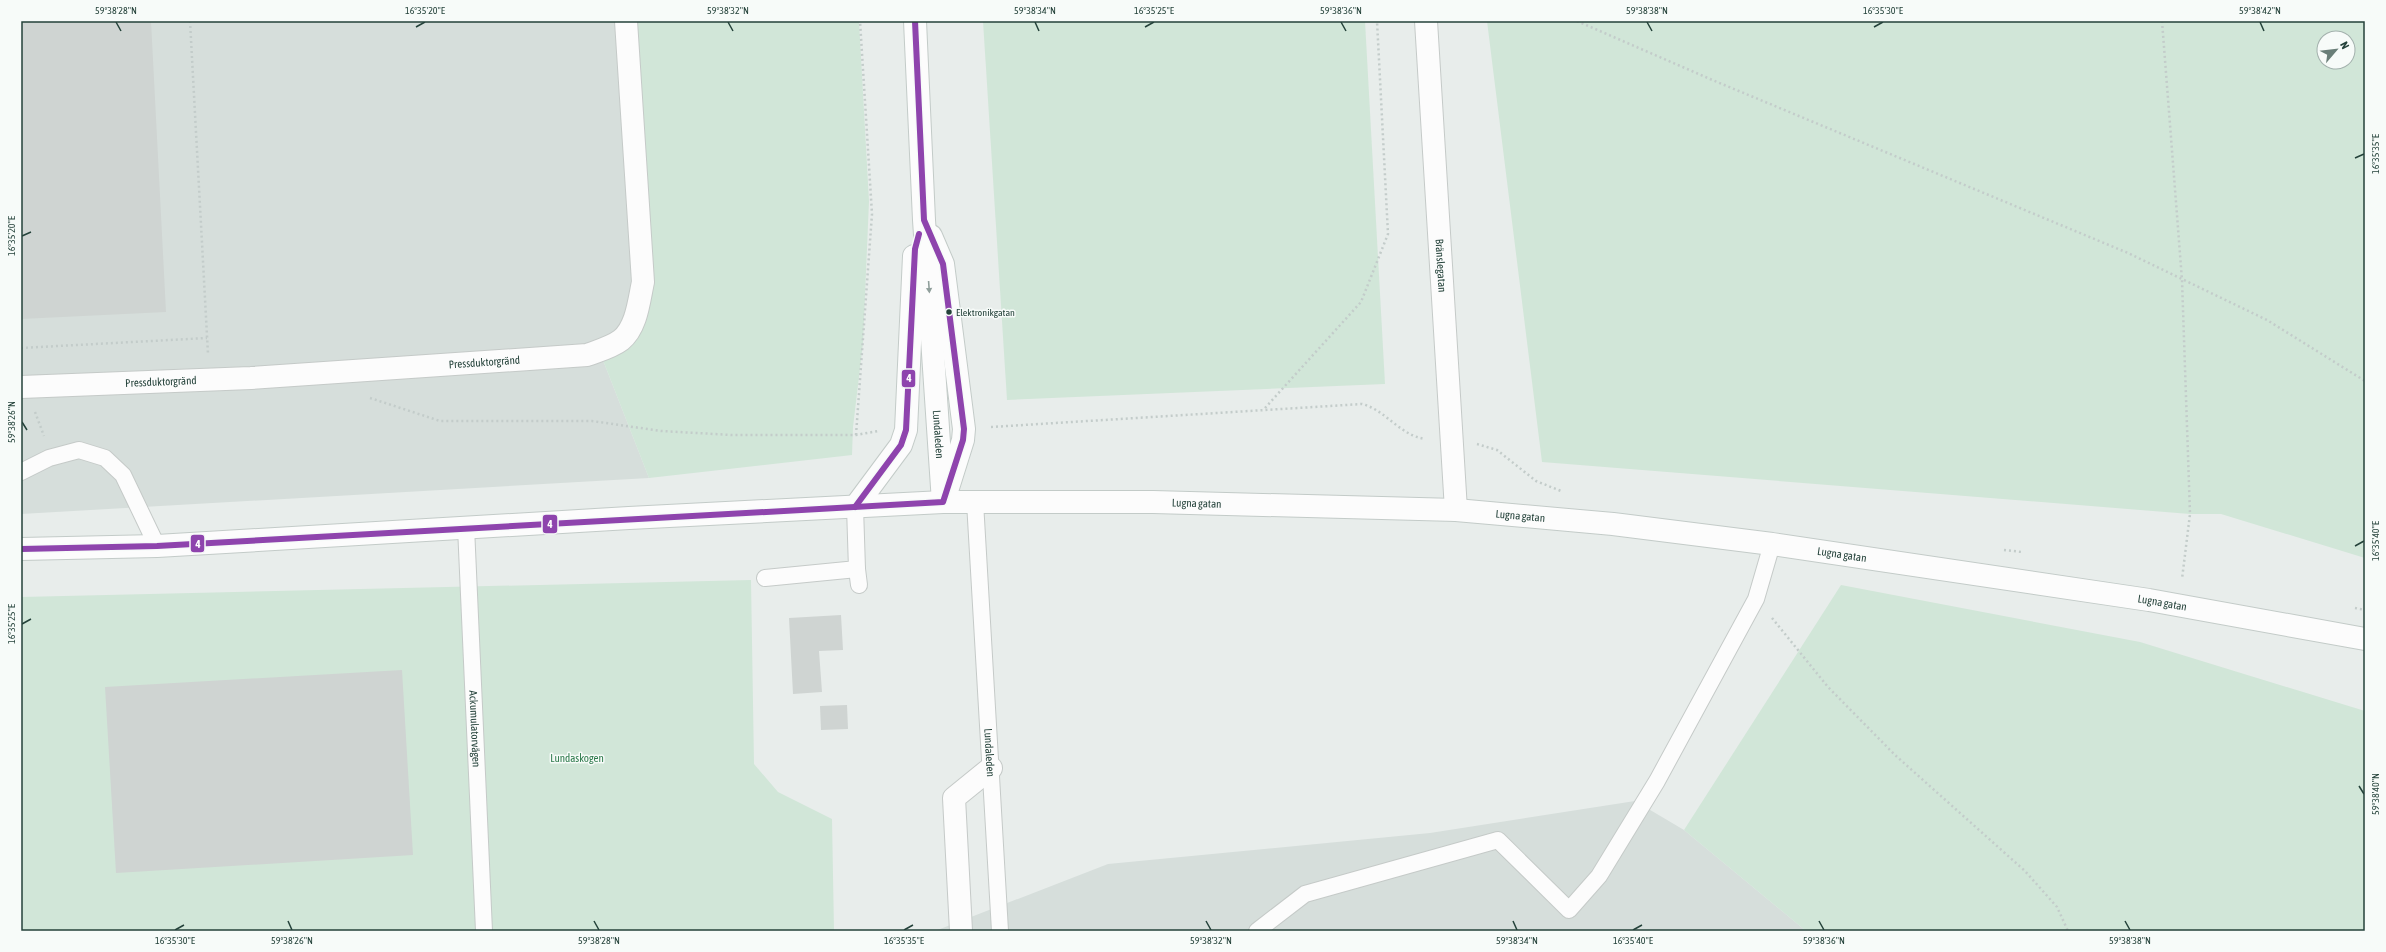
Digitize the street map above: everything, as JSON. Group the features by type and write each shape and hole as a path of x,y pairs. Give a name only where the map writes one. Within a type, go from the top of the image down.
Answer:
{"main road":[{"name":"Pressduktorgränd","path":"21,387 251,378 587,355 620,341 624,337 634,319 643,282 626,21"},
{"name":"Lundaleden","path":"915,21 924,220 943,502"},
{"name":"Bränslegatan","path":"1426,21 1456,510"},
{"name":"Lundaleden","path":"855,507 901,445 906,430 915,248 924,220"},
{"name":"Lugna gatan","path":"21,549 157,546 466,527 943,502 1153,502 1456,510 1613,524 1772,544 2178,605 2365,639"},
{"path":"961,931 954,798 991,768"}],"lane":[{"path":"21,472 49,458 79,450 105,458 122,475 157,546"},
{"name":"Lundaleden","path":"975,502 1000,931"},
{"path":"855,507 859,585"},
{"name":"Ackumulatorvägen","path":"466,527 484,931"},
{"path":"1257,931 1305,894 1498,840 1569,910 1599,876 1637,814 1756,599 1772,544"},
{"path":"765,578 857,568"}],"path":[{"path":"21,348 207,338 190,21"},
{"path":"365,396 440,421 592,421 661,431 732,435 856,435 872,214 860,21"},
{"path":"1265,409 1361,302 1388,234 1377,21"},
{"path":"1577,21 1710,79 2128,253 2267,320 2365,381"},
{"path":"2162,21 2182,280 2190,514 2178,605"},
{"path":"984,428 1362,404 1379,411 1394,425 1416,438 1477,444 1497,450 1536,481 1565,492"},
{"path":"35,413 46,442"},
{"path":"2000,549 2024,553"},
{"path":"2174,577 2190,580"},
{"path":"1756,599 1828,687 1861,721 1895,755 2025,871 2057,907 2068,931"},
{"path":"2350,607 2365,610"}],"shaded area":[{"path":"21,21 633,21 648,289 628,329 599,350 649,478 21,514"},
{"path":"1635,801 1684,830 1806,931 935,931 1108,864 1430,833"}],"green space":[{"path":"633,21 859,21 869,201 863,343 853,427 852,455 649,478 599,350 628,329 648,289"},
{"path":"983,21 1365,21 1385,384 1007,400"},
{"path":"1487,21 2365,21 2365,558 2221,514 2190,514 1542,462"},
{"name":"Lundaskogen","path":"751,580 754,764 778,792 832,819 834,931 21,931 21,597"},
{"path":"1841,585 2140,642 2365,711 2365,931 1806,931 1684,830"}],"building":[{"path":"21,21 151,21 166,312 21,319"},
{"path":"841,615 843,650 819,651 822,692 793,694 789,618"},
{"path":"402,670 413,855 116,873 105,687"},
{"path":"847,705 848,729 821,730 820,706"}],"transit line":[{"name":"4","path":"21,549 157,546 943,502 963,440 964,429 943,264 924,220 915,21"},
{"name":"4","path":"855,507 901,445 906,430 915,249 919,234"}],"place":[{"name":"Elektronikgatan","path":"949,312"}]}
